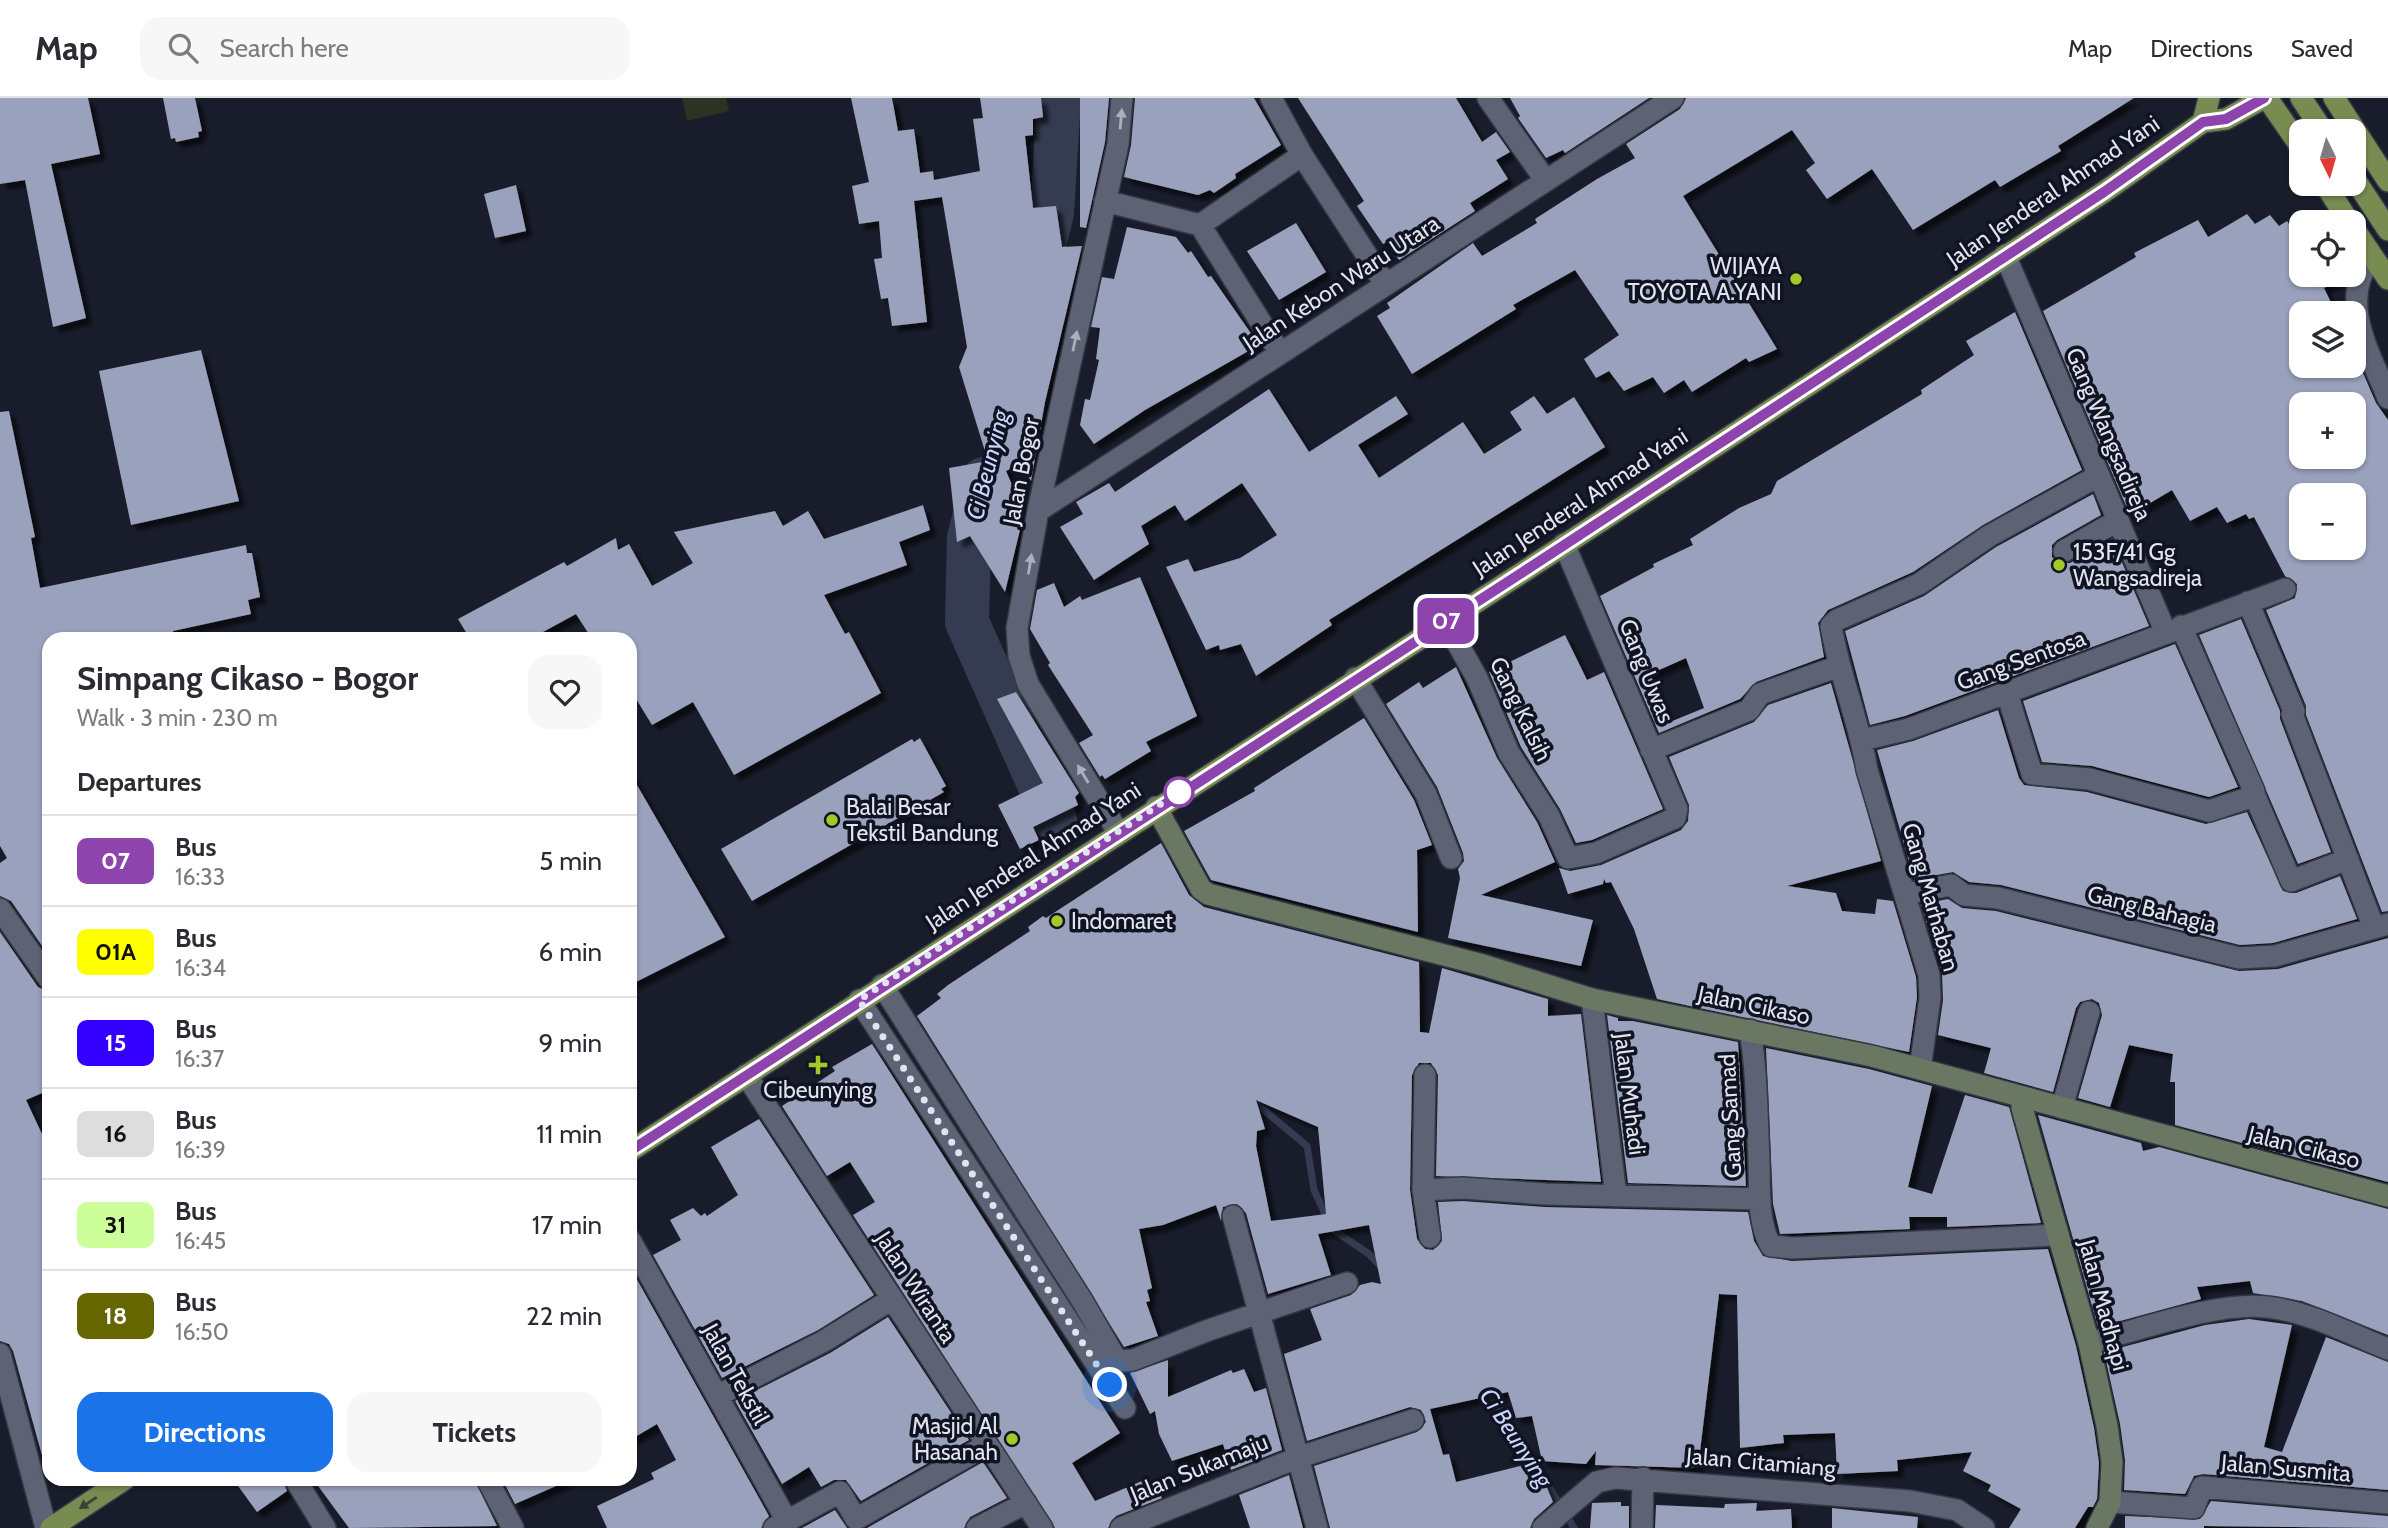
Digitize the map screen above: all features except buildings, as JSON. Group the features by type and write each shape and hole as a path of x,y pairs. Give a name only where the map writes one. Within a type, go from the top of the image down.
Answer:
{"main road":[{"path":"2203,122 2209,98"},
{"path":"2266,98 2286,107"},
{"name":"Jalan Jenderal Ahmad Yani","path":"637,1146 2104,192 2203,122 2226,119 2266,98"},
{"path":"2301,98 2315,119"},
{"path":"2334,98 2388,181"},
{"path":"2366,196 2388,230"},
{"path":"2366,248 2388,279"},
{"path":"48,1528 114,1486"}],"street":[{"name":"Jalan Bogor","path":"1118,832 1028,684 1019,656 1017,628 1038,512 1118,144 1122,98"},
{"path":"1271,98 1302,155 1385,285"},
{"path":"1488,98 1546,181"},
{"name":"Jalan Kebon Waru Utara","path":"1038,512 1673,98"},
{"path":"1200,225 1302,155"},
{"path":"1105,201 1200,225 1280,354"},
{"name":"Gang Wangsadireja","path":"2006,255 2117,521 2236,746 2253,794 2291,881 2348,859"},
{"path":"2372,257 2359,273 2355,292 2360,330 2388,398"},
{"path":"1862,740 1837,658 1832,626 1837,620 1919,584 1989,536 2098,477"},
{"path":"2064,551 2117,521"},
{"name":"Gang Uwas","path":"1564,544 1677,809 1675,818"},
{"name":"Gang Sentosa","path":"1862,740 1909,729 2285,589"},
{"path":"2248,602 2294,711 2292,714 2348,859 2381,926"},
{"name":"Gang Kalsih","path":"1445,621 1477,678 1509,753 1549,816 1568,858 1596,853 1675,818"},
{"path":"1651,750 1749,710 1760,694 1837,658"},
{"path":"1355,678 1392,734 1426,794 1451,858"},
{"path":"2007,693 2029,769 2039,777 2090,779 2209,811 2228,807 2253,794"},
{"name":"Gang Marhaban","path":"1862,740 1867,769 1929,975 1930,998 1920,1069"},
{"name":"Jalan Cikaso","path":"1156,807 1201,889 1208,894 1483,965 1592,999 1750,1030 1920,1069 2388,1196"},
{"name":"Gang Bahagia","path":"1905,894 1951,885 1965,895 1998,898 2239,958 2275,956 2381,926"},
{"path":"0,909 42,969"},
{"path":"882,985 1083,1302 1117,1362 1133,1360 1347,1283"},
{"name":"Jalan Muhadi","path":"1592,999 1616,1196"},
{"path":"859,1000 1125,1408"},
{"path":"2062,1108 2089,1012"},
{"name":"Gang Samad","path":"1750,1030 1755,1059 1760,1199 1766,1237 1771,1246 1793,1248 2058,1235"},
{"name":"Jalan Wiranta","path":"746,1075 1042,1528"},
{"path":"1424,1075 1423,1190 1430,1237"},
{"name":"Jalan Madhapi","path":"2023,1097 2022,1108 2089,1343 2112,1462 2110,1502 2097,1528"},
{"path":"1423,1190 1463,1188 1616,1196 1760,1199"},
{"path":"1233,1216 1317,1528"},
{"name":"Jalan Tekstil","path":"637,1252 719,1395 780,1524"},
{"path":"719,1395 824,1341 892,1299"},
{"path":"2089,1343 2215,1311 2265,1306 2291,1311 2388,1349"},
{"path":"0,1354 48,1528"},
{"name":"Jalan Sukamaju","path":"1121,1528 1297,1458 1413,1420"},
{"path":"780,1524 840,1492 856,1519 988,1445"},
{"path":"1642,1528 1643,1478"},
{"name":"Jalan Citamiang","path":"1544,1528 1597,1482 1606,1479 1643,1478 1910,1501 1956,1510 1984,1528"},
{"path":"299,1486 325,1528"},
{"path":"491,1486 513,1528"},
{"name":"Jalan Susmita","path":"2110,1502 2194,1507 2202,1487 2388,1503"},
{"path":"977,1528 1026,1503"}],"green space":[{"path":"682,98 726,98 729,111 687,121"}],"waterway":[{"name":"Ci Beunying","path":"1039,265 1052,213 1059,98"},
{"name":"Ci Beunying","path":"984,479 969,538 967,622 1055,820"},
{"name":"Ci Beunying","path":"1253,1101 1307,1146 1314,1190 1332,1229 1369,1254 1383,1269"},
{"name":"Ci Beunying","path":"1486,1391 1511,1425 1574,1528"}],"bus line":[{"name":"07","path":"637,1146 2104,192 2203,122 2226,119 2264,98"}],"place":[{"name":"WIJAYA TOYOTA A.YANI","path":"1796,279"},
{"name":"153F/41 Gg Wangsadireja","path":"2059,565"},
{"name":"Balai Besar Tekstil Bandung","path":"832,820"},
{"name":"Indomaret","path":"1057,921"},
{"name":"Cibeunying","path":"818,1065"},
{"name":"Masjid Al Hasanah","path":"1012,1439"}],"route":[{"path":"1110,1385 859,1000 1179,792"}]}
